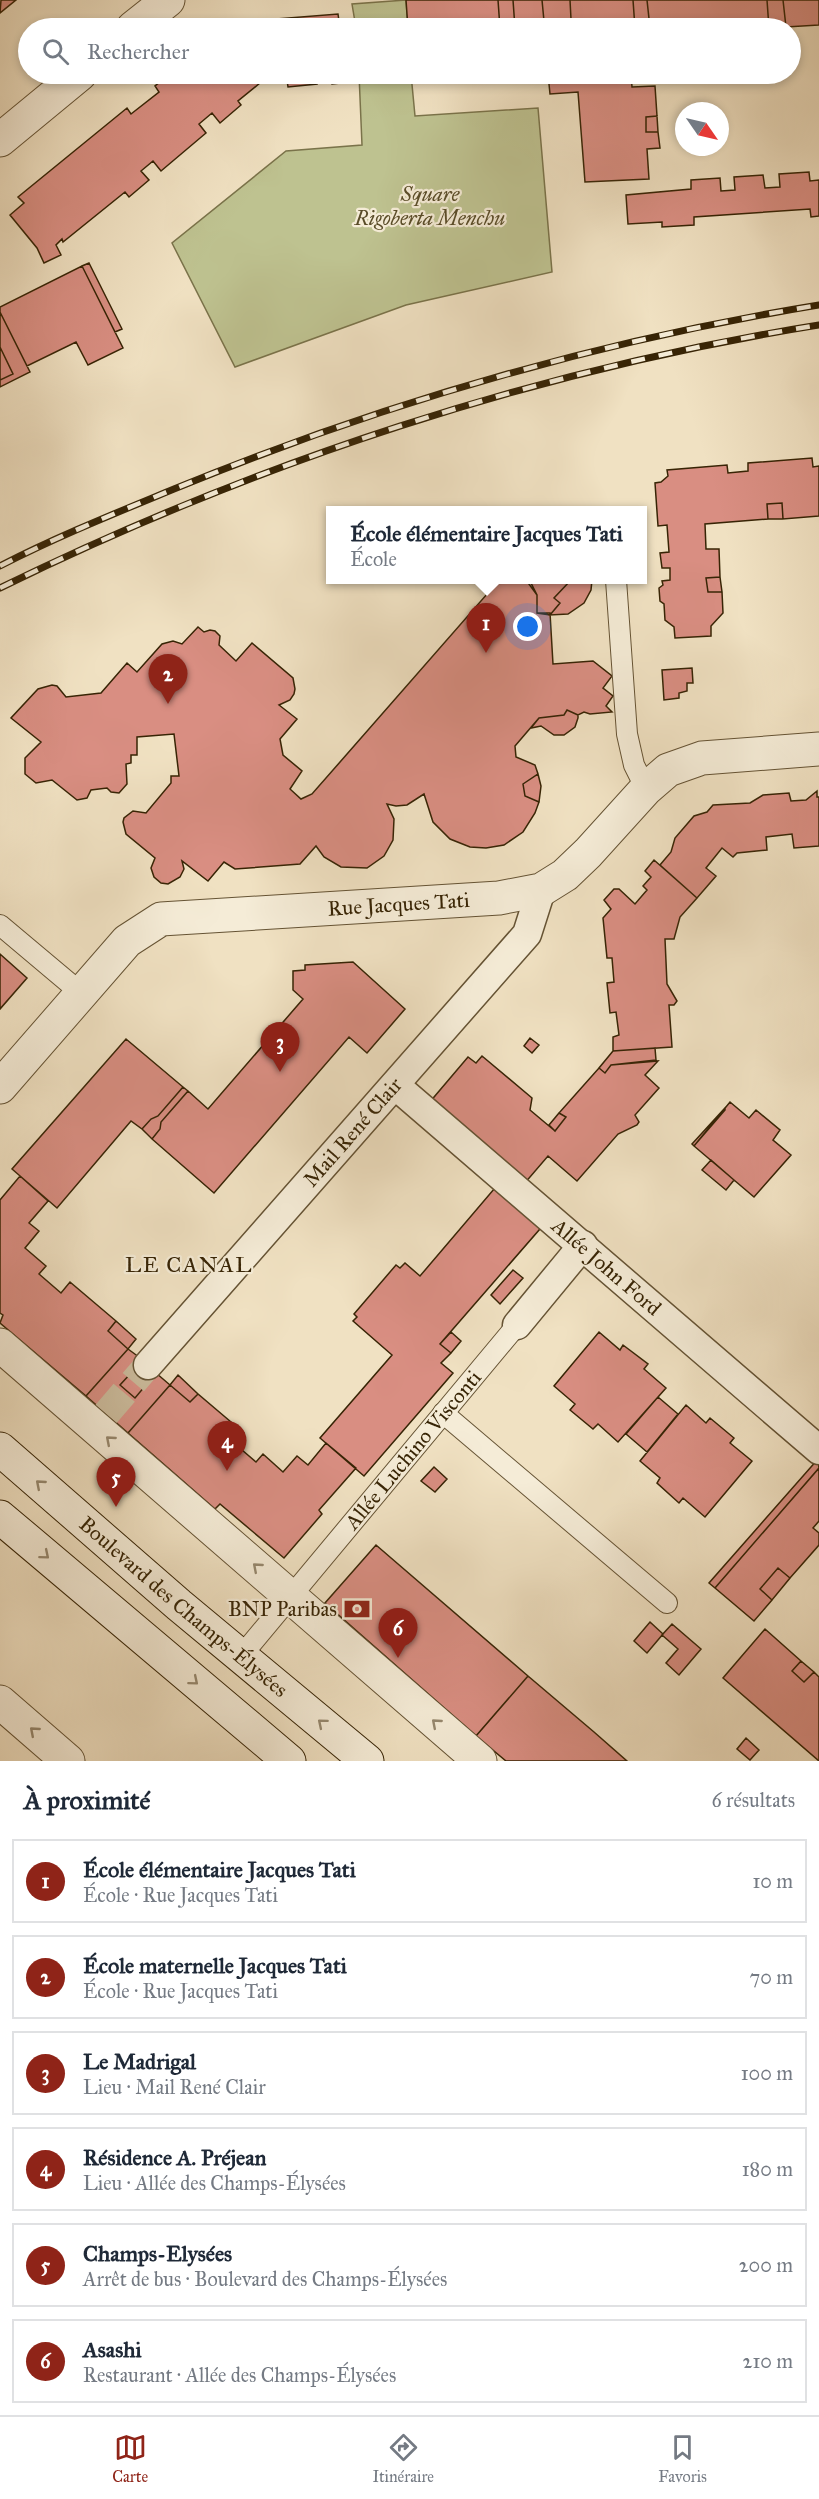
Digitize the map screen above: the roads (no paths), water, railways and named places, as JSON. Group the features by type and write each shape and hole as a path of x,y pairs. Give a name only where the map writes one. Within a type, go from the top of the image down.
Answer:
{"street":[{"path":"146,18 168,0"},
{"path":"0,140 68,84"},
{"name":"Rue Jacques Tati","path":"0,1087 126,940 161,919 499,898 542,890 565,875 646,789 668,770 702,758 819,749"},
{"name":"Mail René Clair","path":"148,1365 527,934 542,890"},
{"name":"Allée John Ford","path":"395,1085 819,1450"},
{"name":"Allée Luchino Visconti","path":"517,1325 583,1245"},
{"path":"0,1345 480,1761"},
{"name":"Boulevard des Champs-Élysées","path":"0,1449 179,1605 367,1761"},
{"path":"0,1517 289,1761"},
{"path":"0,1702 68,1761"}],"lane":[{"path":"616,584 627,734 634,765 646,789"},
{"path":"0,925 81,993"},
{"name":"Allée Luchino Visconti","path":"242,1655 517,1325"},
{"path":"443,1413 667,1603"}],"tunnel":[{"path":"106,1414 148,1365"}],"railway":[{"path":"0,566 64,535 252,458 411,403 491,379 654,337 819,305"},
{"path":"0,588 97,542 197,500 297,461 400,426 608,367 713,344 819,325"}],"place":[{"name":"École élémentaire Jacques Tati","path":"486,653"},
{"name":"École maternelle Jacques Tati","path":"168,704"},
{"name":"Le Madrigal","path":"280,1072"},
{"name":"Résidence A. Préjean","path":"227,1471"},
{"name":"Champs-Elysées","path":"116,1507"},
{"name":"BNP Paribas","path":"357,1609"},
{"name":"Asashi","path":"398,1658"}],"district":[{"name":"LE CANAL","path":"189,1264"}],"park label":[{"name":"Square Rigoberta Menchu","path":"430,206"}]}
